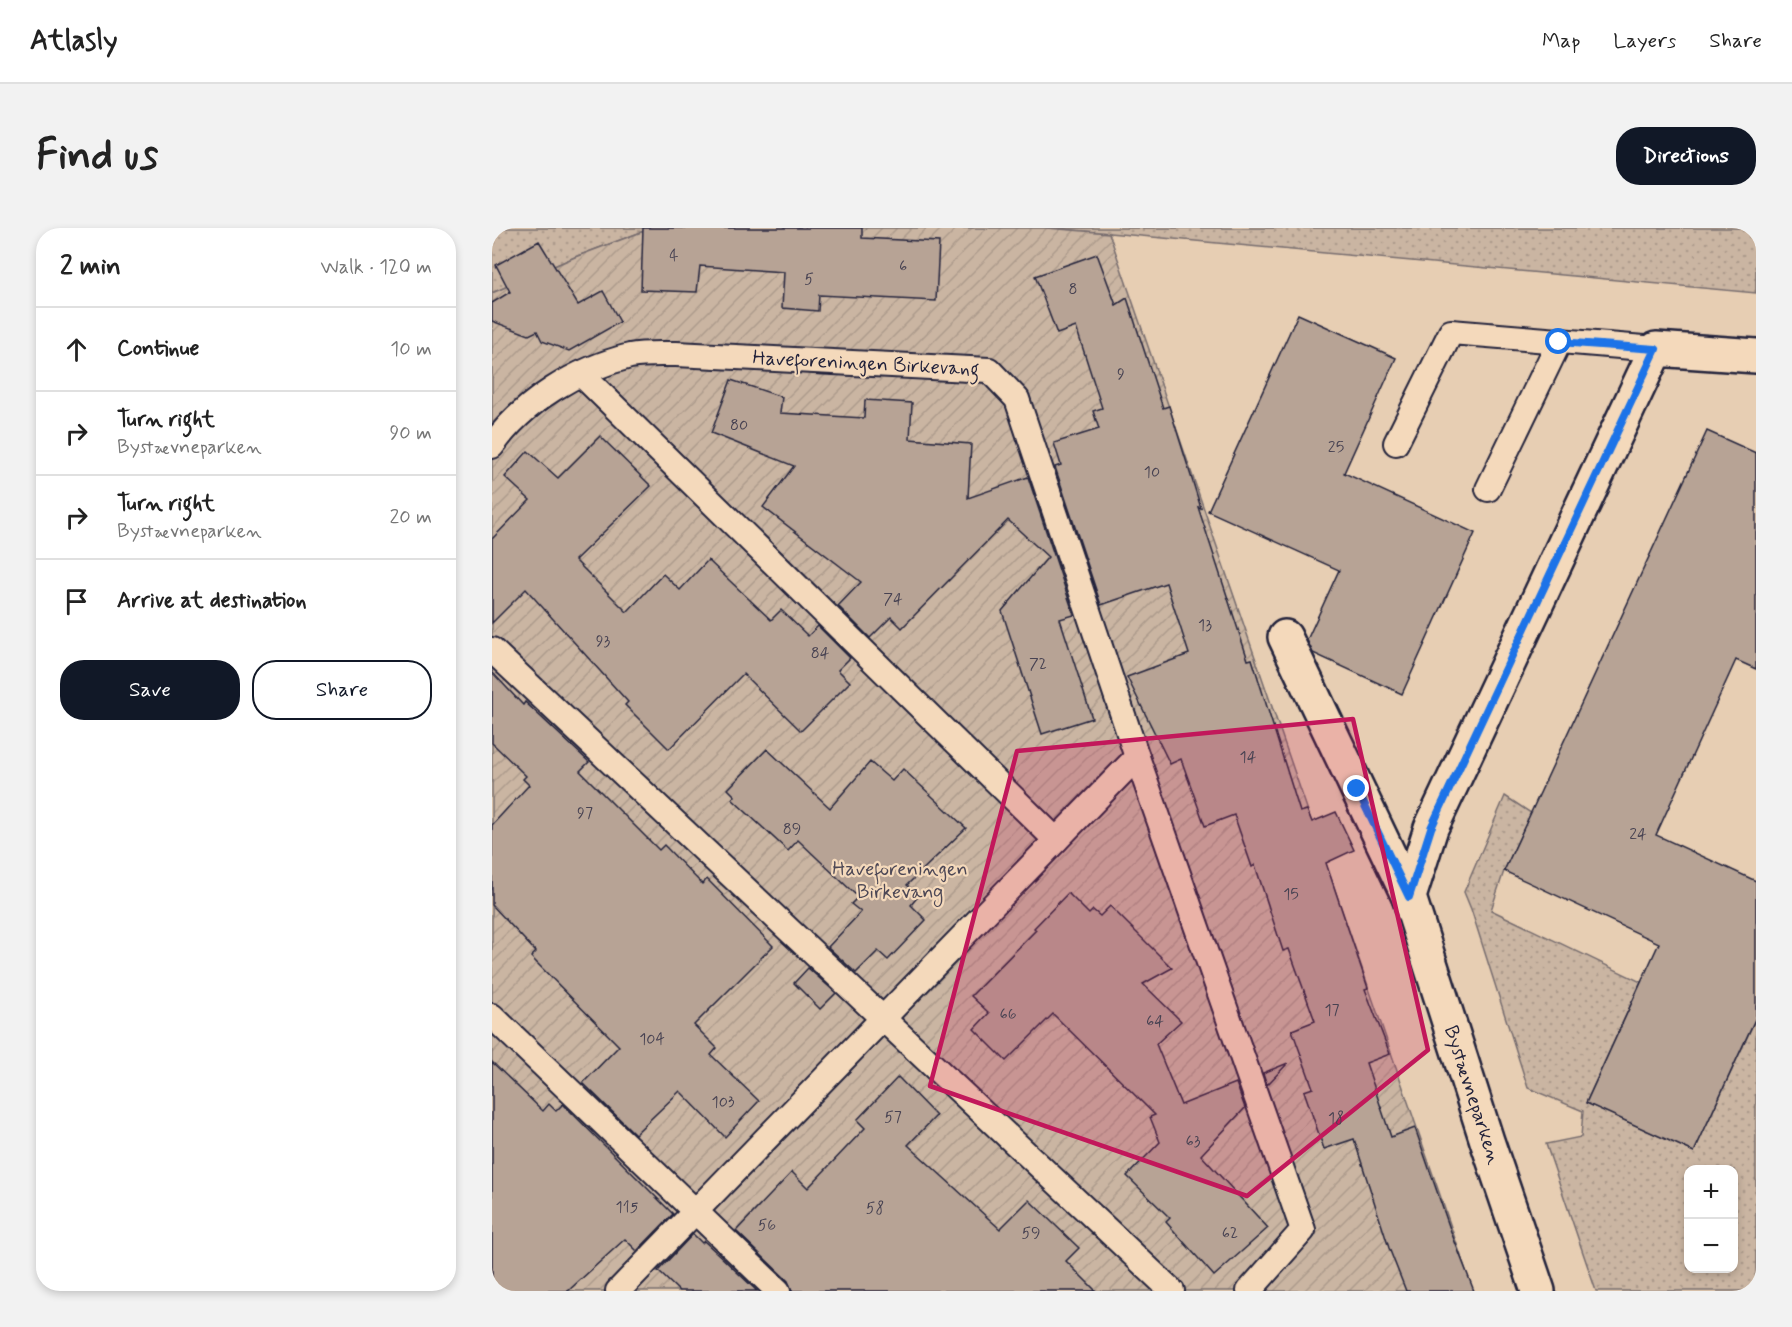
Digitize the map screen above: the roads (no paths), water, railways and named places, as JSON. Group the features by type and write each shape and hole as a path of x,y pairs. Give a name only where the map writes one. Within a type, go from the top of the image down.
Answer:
{"street":[{"path":"1409,897 1431,828 1656,349 1756,356"},
{"name":"Bystævneparken","path":"1285,638 1409,897 1538,1291"}],"lane":[{"path":"1396,443 1451,332 1656,349"},
{"path":"1488,489 1559,342"},
{"name":"Haveforeningen Birkevang","path":"492,446 527,406 581,374 631,356 676,354 989,370 1017,399 1137,757 1303,1230 1249,1291"},
{"path":"581,374 1056,840"},
{"path":"492,650 1172,1291"},
{"path":"618,1291 1137,757"},
{"path":"492,1016 778,1291"}]}
